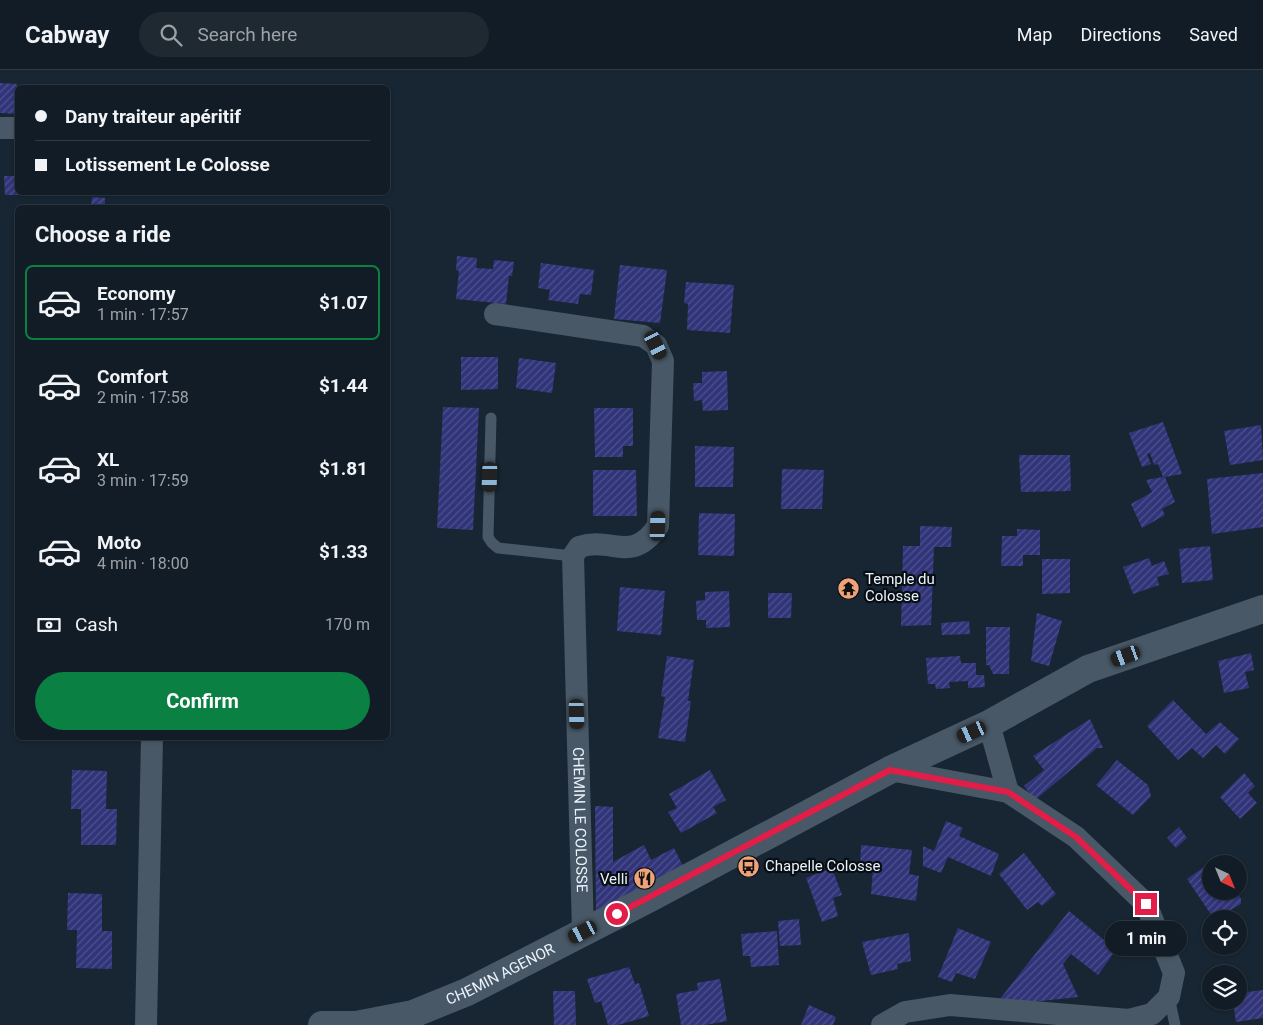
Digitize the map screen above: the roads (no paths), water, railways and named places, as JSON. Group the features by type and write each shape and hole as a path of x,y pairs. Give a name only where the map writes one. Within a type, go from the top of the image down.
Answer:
{"main road":[{"name":"CHEMIN AGENOR","path":"322,1025 356,1025 413,1014 467,992 890,770 989,724 1088,669 1263,609"}],"street":[{"path":"0,128 15,128"},
{"path":"495,314 643,336 656,345 663,361 658,526 648,540 632,548 588,544 579,547 573,556"},
{"name":"CHEMIN LE COLOSSE","path":"573,556 583,932"},
{"path":"989,724 1008,792"},
{"path":"146,1025 152,740"},
{"path":"882,1025 905,1012 950,1005 1129,1020 1152,1014 1169,997 1174,972 1146,904 1076,837 1008,792 890,770"}],"lane":[{"path":"492,418 488,536 492,543 498,548 573,556"},
{"path":"1169,997 1175,1025"}],"place":[{"name":"Temple du Colosse","path":"849,588"},
{"name":"Chapelle Colosse","path":"749,866"},
{"name":"Velli","path":"644,879"}]}
